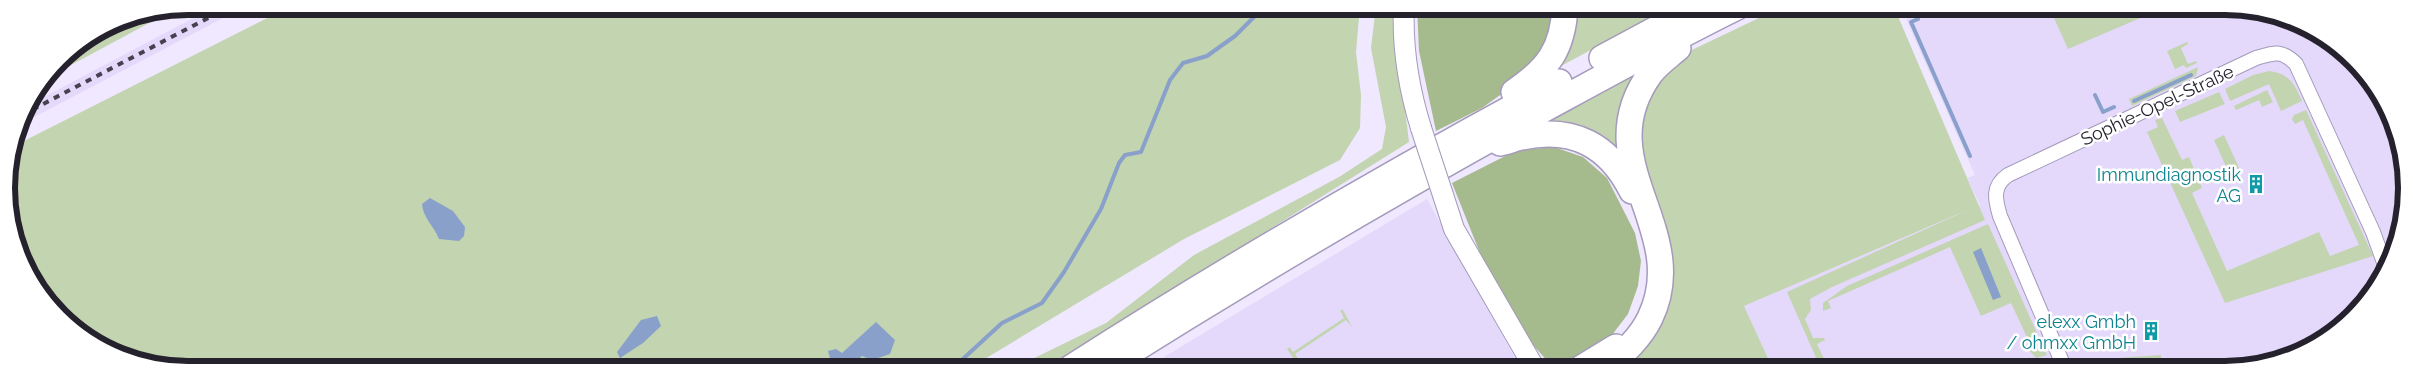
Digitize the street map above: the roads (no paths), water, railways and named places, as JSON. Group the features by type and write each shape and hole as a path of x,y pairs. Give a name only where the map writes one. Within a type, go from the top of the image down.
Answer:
{"highway":[{"path":"1116,361 1325,234 1473,138 1488,109 1536,77 1550,61 1560,39 1564,15"},
{"path":"1082,361 1302,227 1707,15"},
{"path":"1614,361 1634,343 1650,318 1659,292 1661,262 1655,232 1628,152 1628,122 1637,93 1651,72 1712,15"},
{"path":"1473,138 1552,134 1583,139 1606,154 1623,173 1634,195 1647,232 1652,262 1649,293 1642,315 1626,338 1609,353 1594,361"}],"street":[{"path":"1404,15 1412,99 1454,229 1530,361"},
{"name":"Sophie-Opel-Straße","path":"2062,361 2000,216 1995,200 2000,181 2008,175 2256,58 2277,53 2286,55 2296,64 2373,232 2383,259"}],"water":[{"path":"430,198 453,211 465,227 464,236 459,241 439,239 426,218 423,209 422,204"},
{"path":"1981,248 2001,297 1993,300 1973,252"},
{"path":"657,316 661,326 643,343 620,358 617,352 641,320"},
{"path":"876,322 895,340 890,354 872,360 862,356 857,361 831,361 828,351 836,349 842,353"}],"waterway":[{"path":"961,361 1002,323 1042,303 1064,272 1101,209 1119,163 1125,155 1141,152 1170,80 1183,63 1207,56 1235,36 1256,15"},
{"path":"1918,19 1911,22 1970,156"},
{"path":"2134,101 2191,75"},
{"path":"2095,95 2103,112 2114,107"}],"railway":[{"path":"34,109 214,15"}],"place":[{"name":"Immundiagnostik AG","path":"2256,184"},
{"name":"elexx Gmbh / ohmxx GmbH","path":"2151,331"}]}
